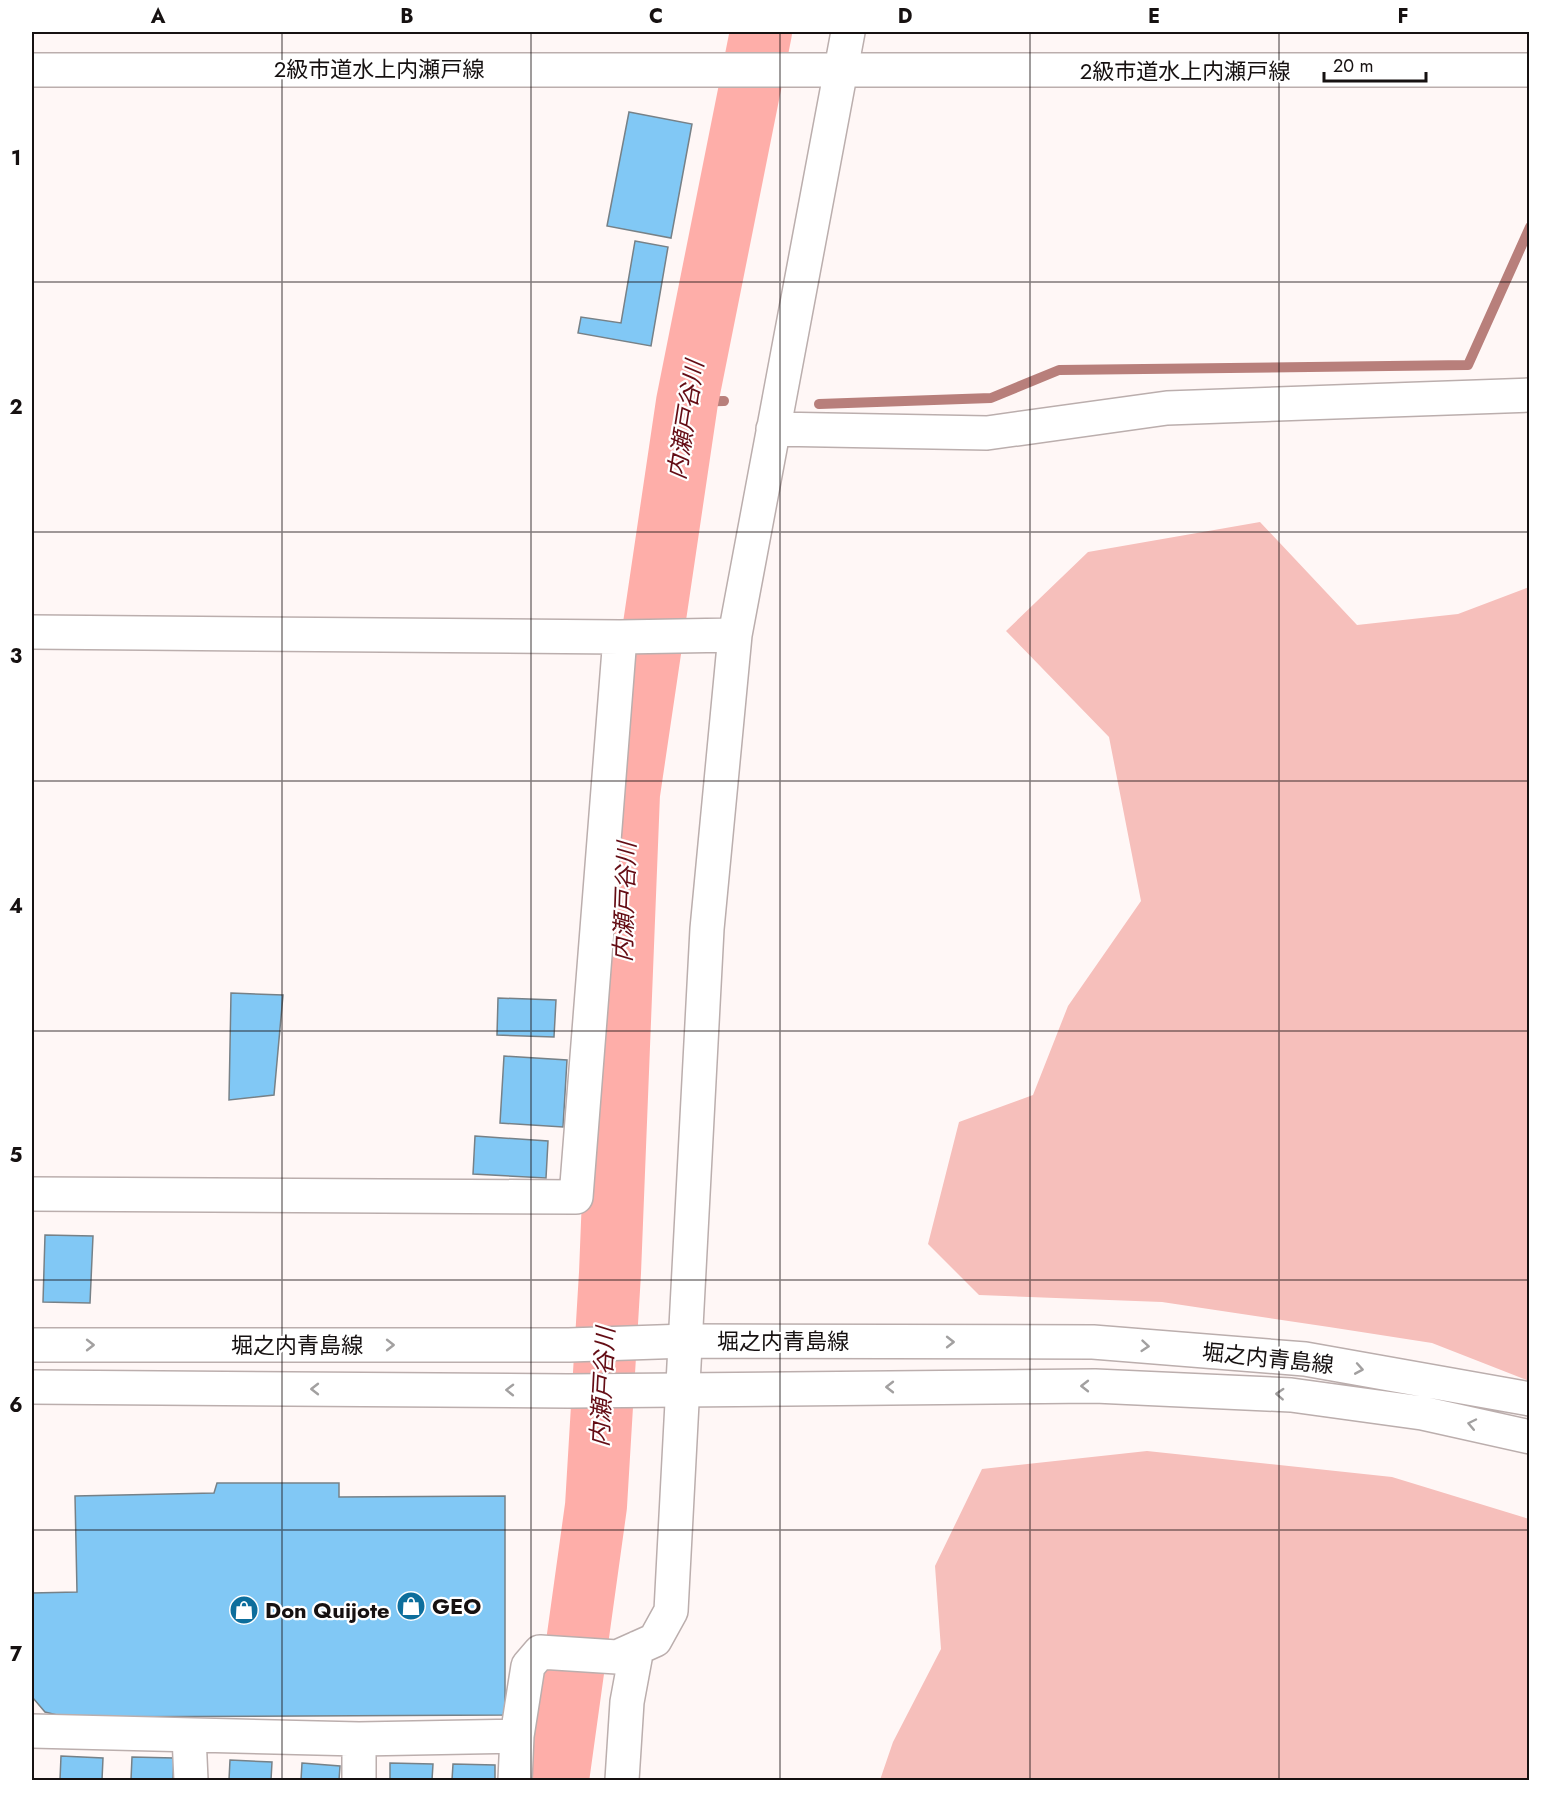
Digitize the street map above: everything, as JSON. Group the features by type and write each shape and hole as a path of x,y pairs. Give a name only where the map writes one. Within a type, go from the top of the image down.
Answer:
{"street":[{"path":"515,1780 518,1736 528,1665 540,1652 627,1653 655,1640 671,1611 685,1388 707,929 735,635 848,32"},
{"name":"2級市道水上内瀬戸線","path":"32,70 727,69 841,72 1530,70"},
{"path":"773,429 987,433 1167,408 1530,395"},
{"path":"32,632 620,637 735,635"},
{"path":"32,1194 576,1197 620,637"},
{"name":"堀之内青島線","path":"32,1345 569,1345 687,1341 1093,1342 1305,1359 1530,1399"},
{"name":"堀之内青島線","path":"32,1387 568,1391 685,1388 1095,1386 1291,1395 1422,1413 1530,1437"},
{"path":"622,1780 627,1702 627,1653"},
{"path":"32,1731 359,1739 518,1736"},
{"path":"189,1736 191,1780"},
{"path":"359,1739 359,1780"}],"shaded area":[{"path":"1260,522 1357,625 1458,614 1529,587 1529,1381 1432,1343 1162,1302 979,1295 928,1244 959,1122 1033,1095 1068,1006 1141,901 1109,737 1006,631 1088,552"},
{"path":"1147,1451 1392,1477 1529,1519 1529,1780 880,1780 893,1742 941,1649 935,1566 982,1469"}],"building":[{"path":"629,112 692,124 671,238 607,226"},
{"path":"635,241 668,247 651,346 578,333 581,317 621,323"},
{"path":"231,993 283,995 274,1095 229,1100"},
{"path":"498,998 556,1000 554,1037 497,1035"},
{"path":"504,1056 567,1060 563,1127 500,1123"},
{"path":"475,1136 548,1141 546,1178 473,1174"},
{"path":"45,1235 93,1236 90,1303 43,1302"},
{"path":"217,1483 339,1483 339,1497 505,1496 505,1715 65,1717 45,1712 33,1698 32,1593 77,1592 75,1496 214,1493"},
{"path":"61,1756 103,1758 102,1780 60,1780"},
{"path":"132,1757 174,1758 173,1780 131,1780"},
{"path":"230,1760 272,1762 271,1780 229,1780"},
{"path":"302,1763 340,1766 339,1780 301,1780"},
{"path":"390,1763 433,1764 432,1780 390,1780"},
{"path":"453,1764 495,1765 495,1780 452,1780"}],"waterway":[{"name":"内瀬戸谷川","path":"558,1780 596,1506 610,1273 629,794 687,402 761,32"},
{"path":"819,404 991,398 1059,370 1468,365 1530,227"},
{"path":"687,402 724,401"}],"place":[{"name":"GEO","path":"411,1606"},
{"name":"Don Quijote","path":"244,1610"}]}
